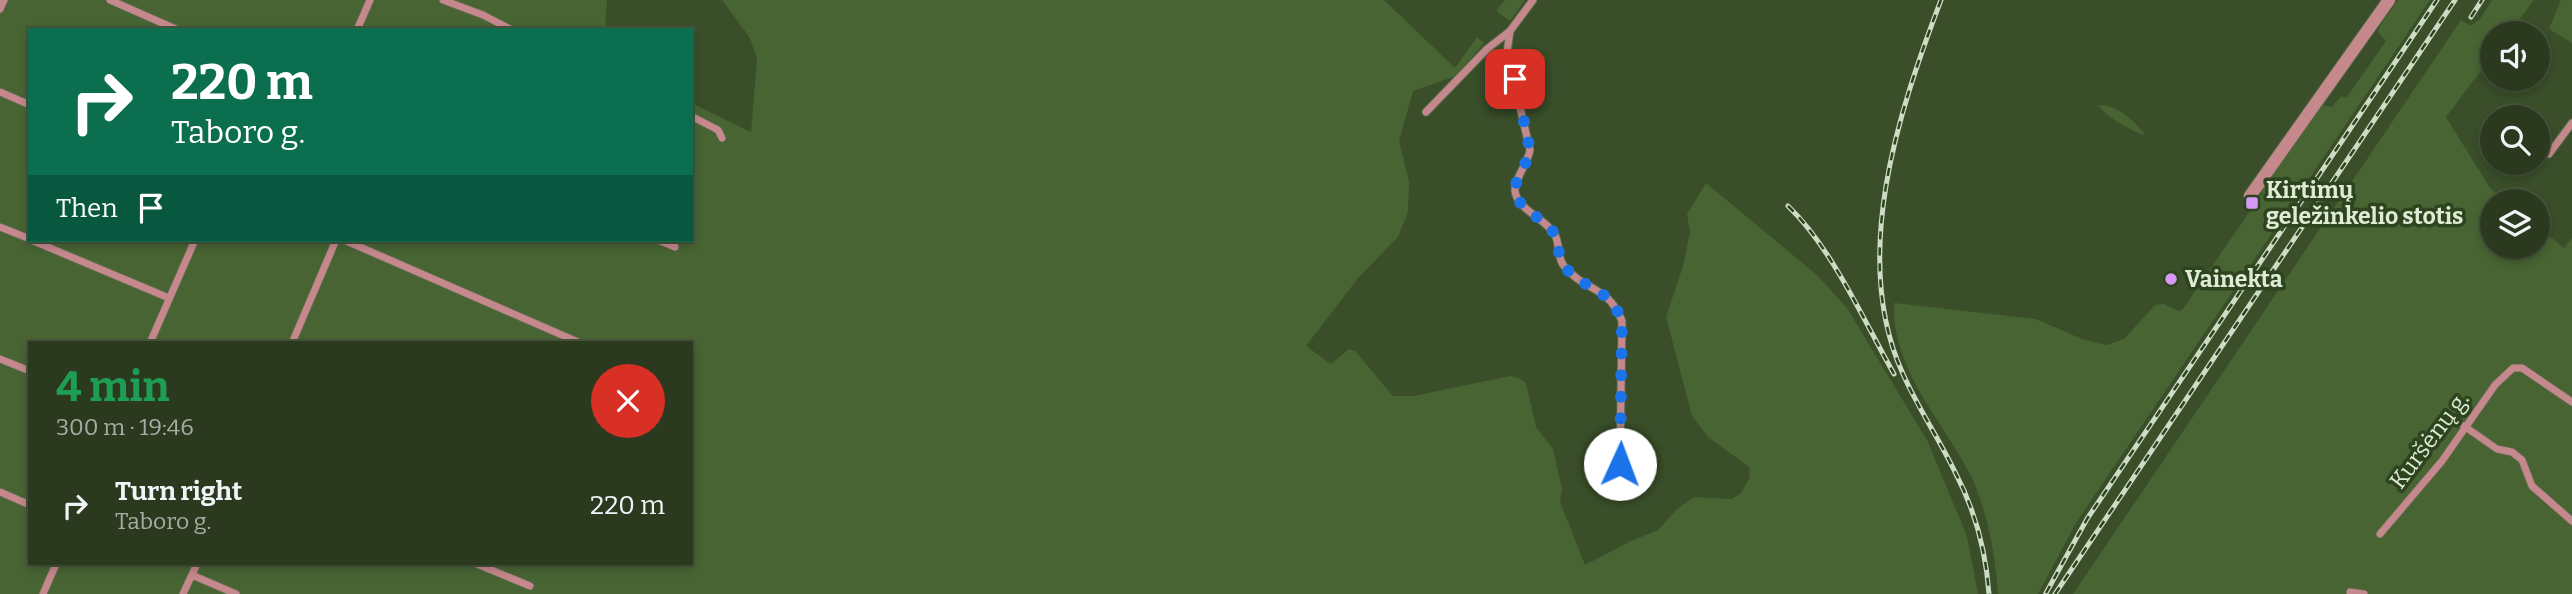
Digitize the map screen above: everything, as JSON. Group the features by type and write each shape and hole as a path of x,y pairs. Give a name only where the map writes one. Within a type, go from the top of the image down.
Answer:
{"street":[{"path":"0,9 4,0"},
{"path":"110,0 173,28"},
{"path":"357,28 370,0"},
{"path":"443,0 508,28"},
{"path":"1426,111 1487,49 1510,32 1533,0"},
{"path":"2250,196 2389,0"},
{"path":"1510,32 1507,52 1530,150 1528,162 1515,192 1519,200 1555,234 1562,264 1576,278 1615,303 1622,321 1620,464"},
{"path":"0,92 28,104"},
{"path":"693,117 716,128 721,132 722,138"},
{"path":"2550,153 2572,123"},
{"path":"0,227 28,239"},
{"path":"35,242 169,298"},
{"path":"151,341 194,242"},
{"path":"293,341 335,242"},
{"path":"349,242 576,341"},
{"path":"663,242 675,247"},
{"path":"0,359 28,371"},
{"name":"Kuršėnų g.","path":"2380,534 2442,461 2464,426 2509,371 2517,366 2522,368 2572,402"},
{"path":"2464,426 2497,449 2512,452 2522,460 2532,486 2572,521"},
{"path":"0,492 28,504"},
{"path":"43,594 56,565"},
{"path":"183,594 197,565"},
{"path":"479,565 530,586"},
{"path":"192,575 236,594"},
{"path":"2350,592 2364,594"}],"green space":[{"path":"0,0 607,0 605,28 28,28 28,242 693,242 693,104 751,132 757,59 750,38 722,0 1384,0 1455,68 1477,37 1484,43 1456,76 1413,91 1399,141 1409,181 1408,212 1398,237 1359,277 1306,346 1331,364 1349,349 1355,351 1393,396 1413,396 1510,376 1526,383 1536,427 1553,449 1562,489 1560,502 1585,565 1658,530 1677,509 1694,497 1732,499 1741,493 1750,477 1749,467 1708,437 1692,416 1666,317 1683,266 1690,232 1687,214 1706,183 1817,275 1847,308 1927,440 1967,536 1978,594 0,594"},
{"path":"1505,0 1525,0 1510,21 1496,11"},
{"path":"2398,0 2430,0 2076,523 2038,594 1998,594 1990,535 1978,492 1910,373 1895,327 1894,303 2036,319 2082,339 2107,345 2124,339 2155,305 2164,304 2179,311 2183,309 2262,193 2260,191 2319,109 2323,105 2332,107 2341,96 2346,98 2386,41 2378,32 2379,27"},
{"path":"2492,0 2534,0 2518,21 2480,21 2480,72 2446,117 2480,175 2491,189 2480,189 2480,259 2550,259 2550,236 2564,248 2572,238 2572,594 2073,594 2461,20 2471,26 2480,19"},
{"path":"2561,0 2572,0 2572,43 2550,30"},
{"path":"2099,105 2120,111 2146,136 2112,119"}],"railway":[{"path":"1941,0 1909,90 1896,137 1880,234 1881,283 1888,329 1903,374 1955,472 1974,516 1989,594"},
{"path":"2046,593 2087,519 2437,0"},
{"path":"2055,594 2455,0"},
{"path":"2471,17 2482,0"},
{"path":"1788,206 1804,223 1833,264 1894,374"}],"place":[{"name":"Kirtimų geležinkelio stotis","path":"2252,203"},
{"name":"Vainekta","path":"2171,279"}],"route":[{"path":"1515,79 1530,150 1528,162 1515,192 1519,200 1555,234 1562,264 1576,278 1615,303 1622,321 1620,464"}]}
